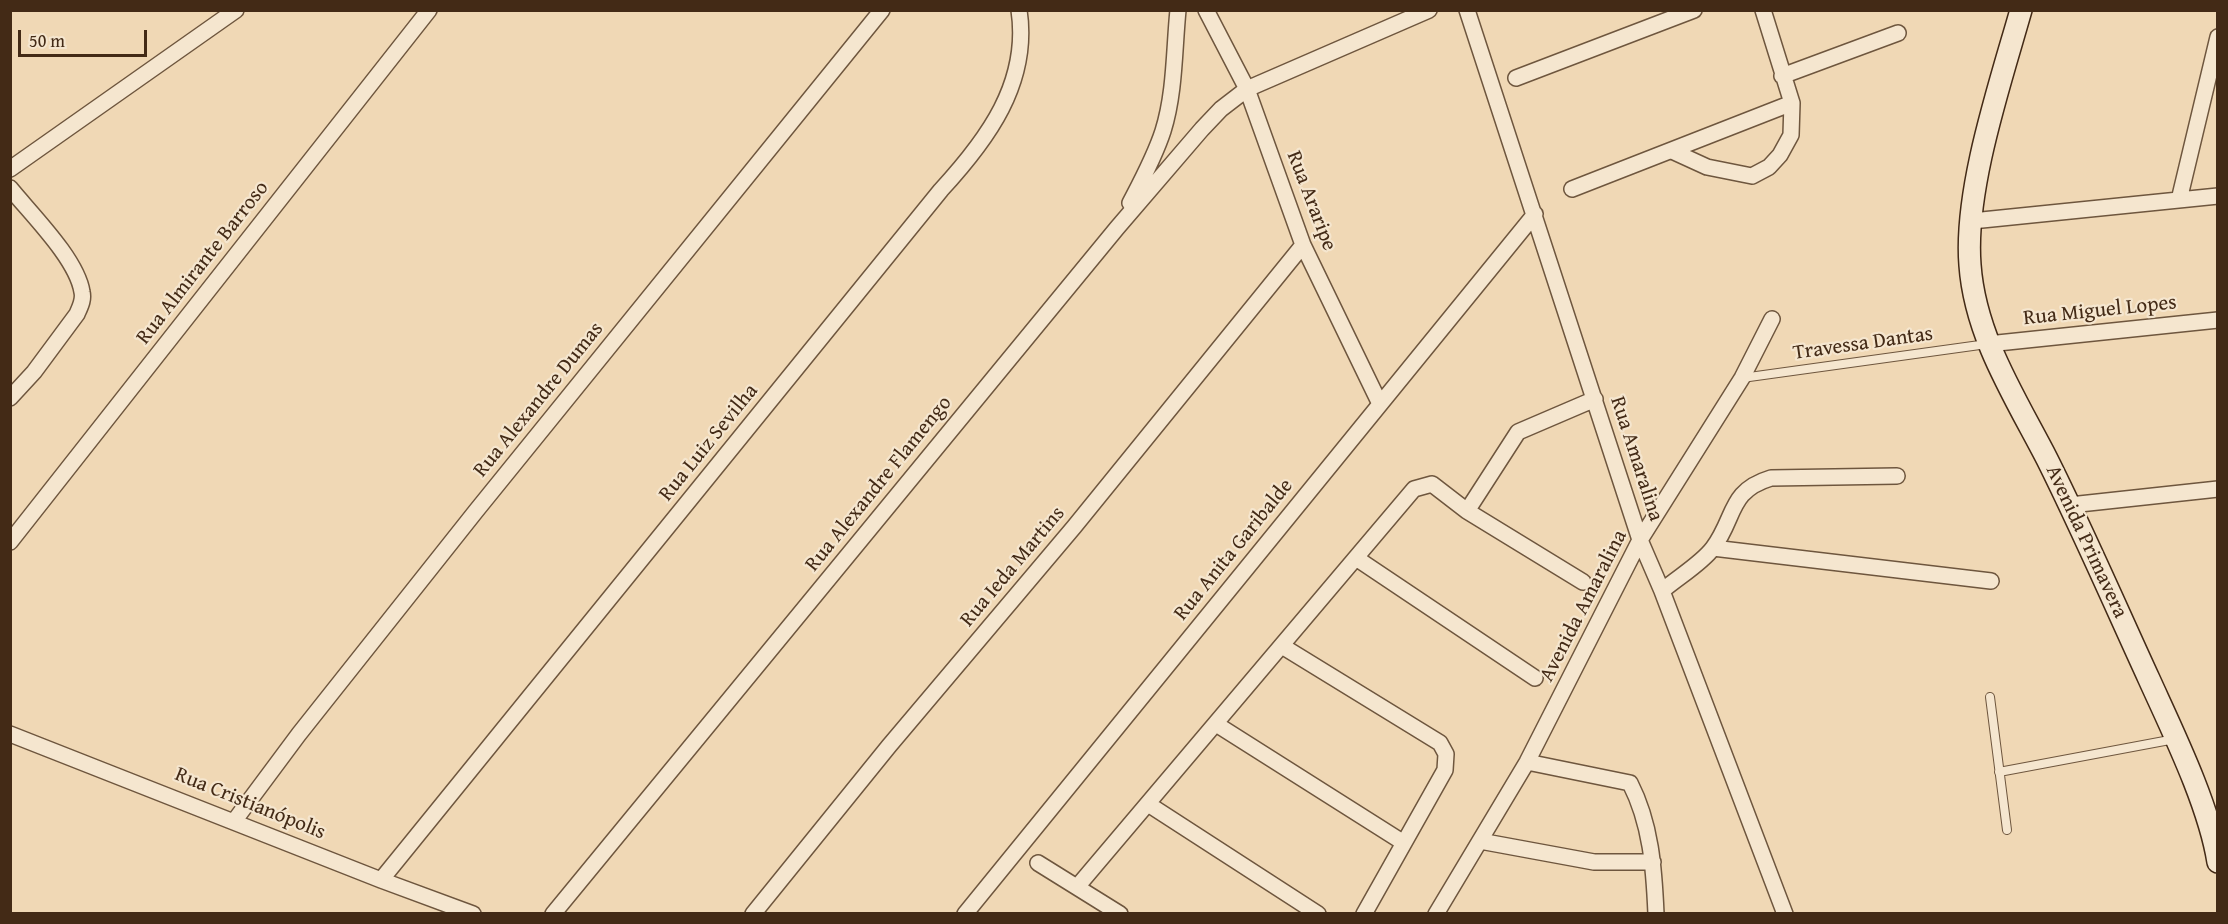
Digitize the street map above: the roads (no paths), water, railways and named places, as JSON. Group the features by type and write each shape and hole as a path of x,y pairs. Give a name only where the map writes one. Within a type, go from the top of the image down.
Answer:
{"street":[{"path":"10,169 236,10"},
{"name":"Rua Almirante Barroso","path":"10,542 429,10"},
{"name":"Rua Alexandre Dumas","path":"235,820 299,734 476,511 882,10"},
{"name":"Rua Luiz Sevilha","path":"381,880 941,190 977,151 1003,110 1010,94 1016,72 1021,23 1019,10"},
{"path":"1117,228 1150,165 1163,130 1169,102 1178,10"},
{"name":"Rua Araripe","path":"1206,10 1247,89 1303,245 1380,404"},
{"name":"Rua Alexandre Flamengo","path":"553,914 1117,228 1221,109 1247,89 1429,10"},
{"name":"Rua Amaralina","path":"1467,10 1640,540 1662,591 1785,914"},
{"path":"1516,78 1694,10"},
{"path":"1672,151 1707,167 1752,176 1769,167 1780,155 1791,135 1792,103 1763,10"},
{"name":"Avenida Primavera","path":"2020,10 1978,171 1972,221 1970,264 1988,344 2070,505 2176,738 2196,790 2217,862"},
{"path":"1782,76 1898,33"},
{"path":"2179,200 2217,37"},
{"path":"1572,189 1792,103"},
{"path":"10,188 65,257 78,277 83,293 77,314 34,372 10,398"},
{"path":"1972,221 2217,196"},
{"name":"Rua Anita Garibalde","path":"965,914 1535,214"},
{"name":"Rua Ieda Martins","path":"753,914 889,746 1074,527 1303,245"},
{"name":"Avenida Amaralina","path":"1436,914 1527,762 1640,540 1742,378 1772,319"},
{"name":"Rua Miguel Lopes","path":"1988,344 2217,320"},
{"path":"1467,511 1518,432 1595,399"},
{"path":"1662,591 1713,548 1739,499 1752,483 1771,478 1897,476"},
{"path":"1077,887 1414,489 1425,484 1432,484 1467,511 1583,582"},
{"path":"2070,505 2217,489"},
{"path":"1713,548 1991,581"},
{"path":"1356,558 1535,678"},
{"path":"1282,646 1440,743 1446,754 1445,770 1364,914"},
{"path":"1216,724 1404,843"},
{"name":"Rua Cristianópolis","path":"10,734 473,914"},
{"path":"1527,762 1630,783 1638,797 1650,839 1656,914"},
{"path":"1148,804 1318,914"},
{"path":"1480,842 1594,862 1653,862"},
{"path":"1038,863 1120,914"}],"lane":[{"name":"Travessa Dantas","path":"1742,378 1988,344"},
{"path":"1990,697 2007,830"},
{"path":"1999,772 2176,738"}]}
